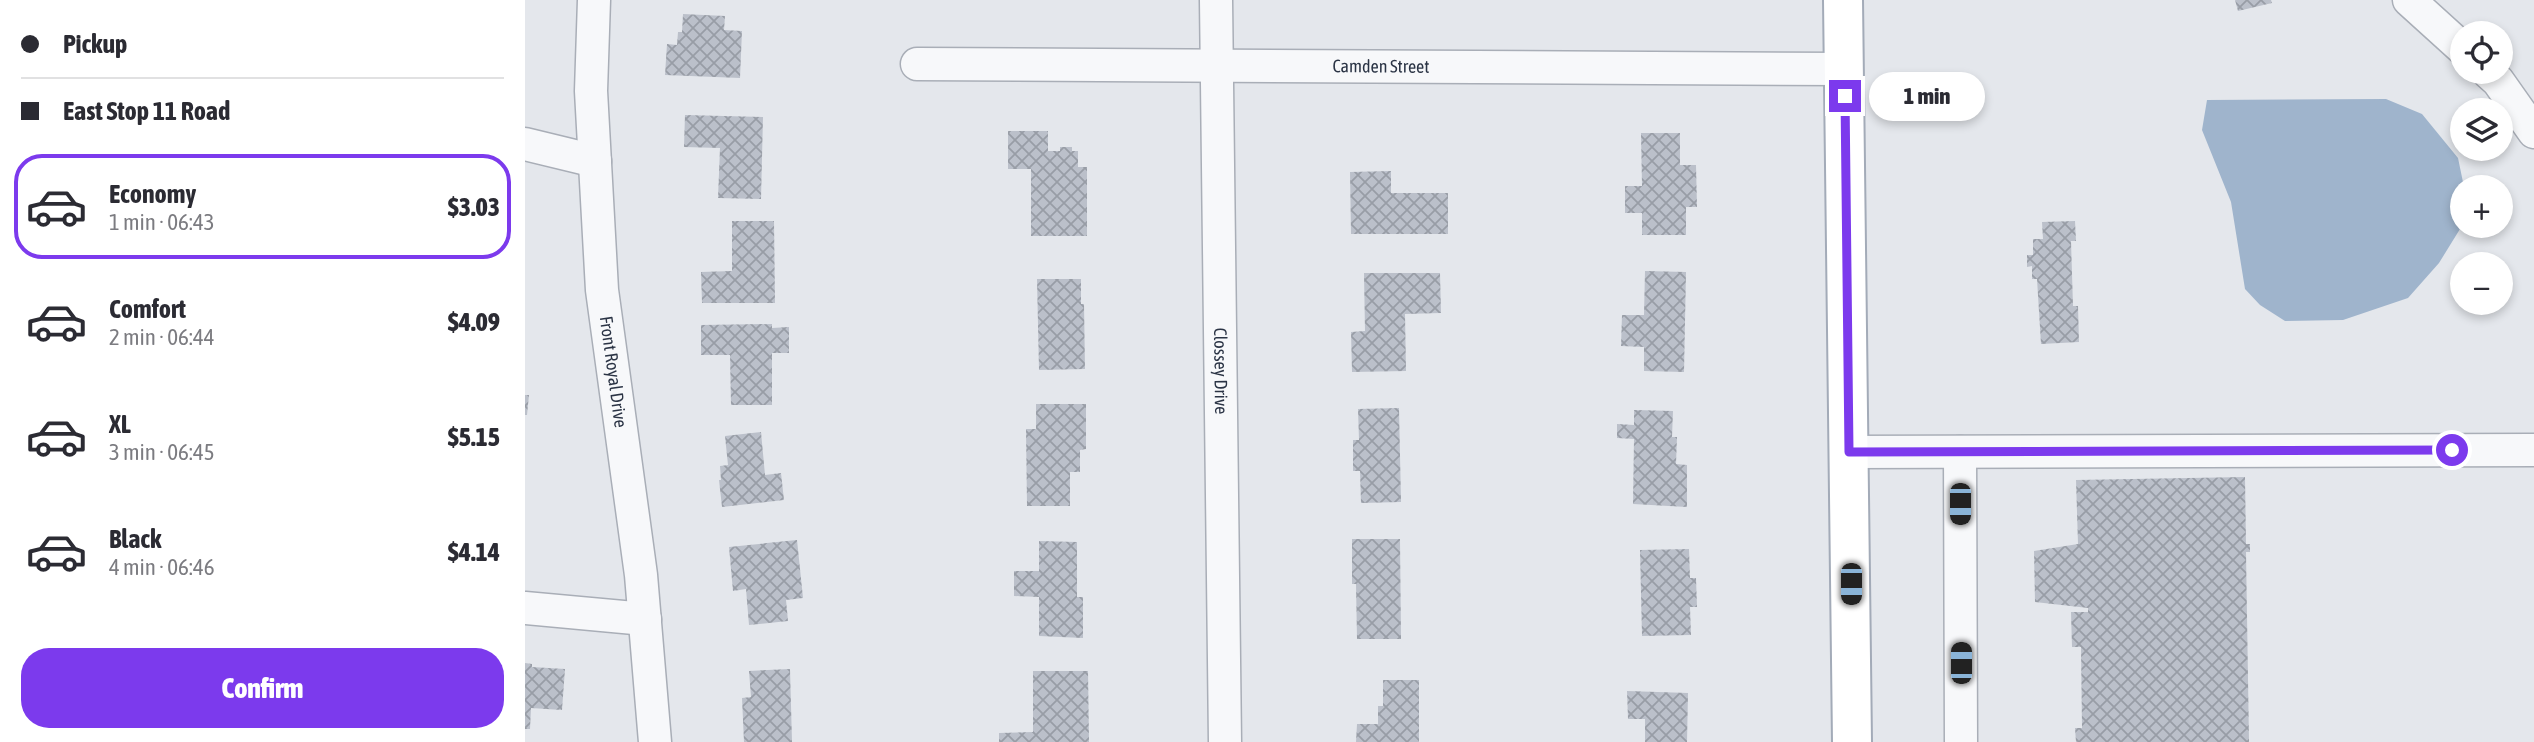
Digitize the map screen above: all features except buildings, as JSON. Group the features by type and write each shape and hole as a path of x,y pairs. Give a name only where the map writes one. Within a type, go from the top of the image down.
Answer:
{"main road":[{"path":"1843,0 1852,742"}],"street":[{"name":"Front Royal Drive","path":"594,0 591,91 602,289 637,542 655,742"},
{"name":"Clossey Drive","path":"1216,0 1225,742"},
{"path":"2409,0 2450,37"},
{"name":"Camden Street","path":"917,64 1844,69"},
{"path":"2500,84 2534,132"},
{"path":"525,144 595,161"},
{"path":"1849,452 2534,450"},
{"path":"1960,452 1961,742"},
{"path":"525,608 645,619"}],"water":[{"path":"2386,99 2422,114 2450,148 2450,161 2459,161 2462,175 2450,175 2450,238 2454,238 2439,263 2408,298 2343,320 2285,321 2260,305 2245,289 2231,202 2202,130 2207,100"}],"route":[{"path":"1845,96 1849,452 2452,450"}]}
